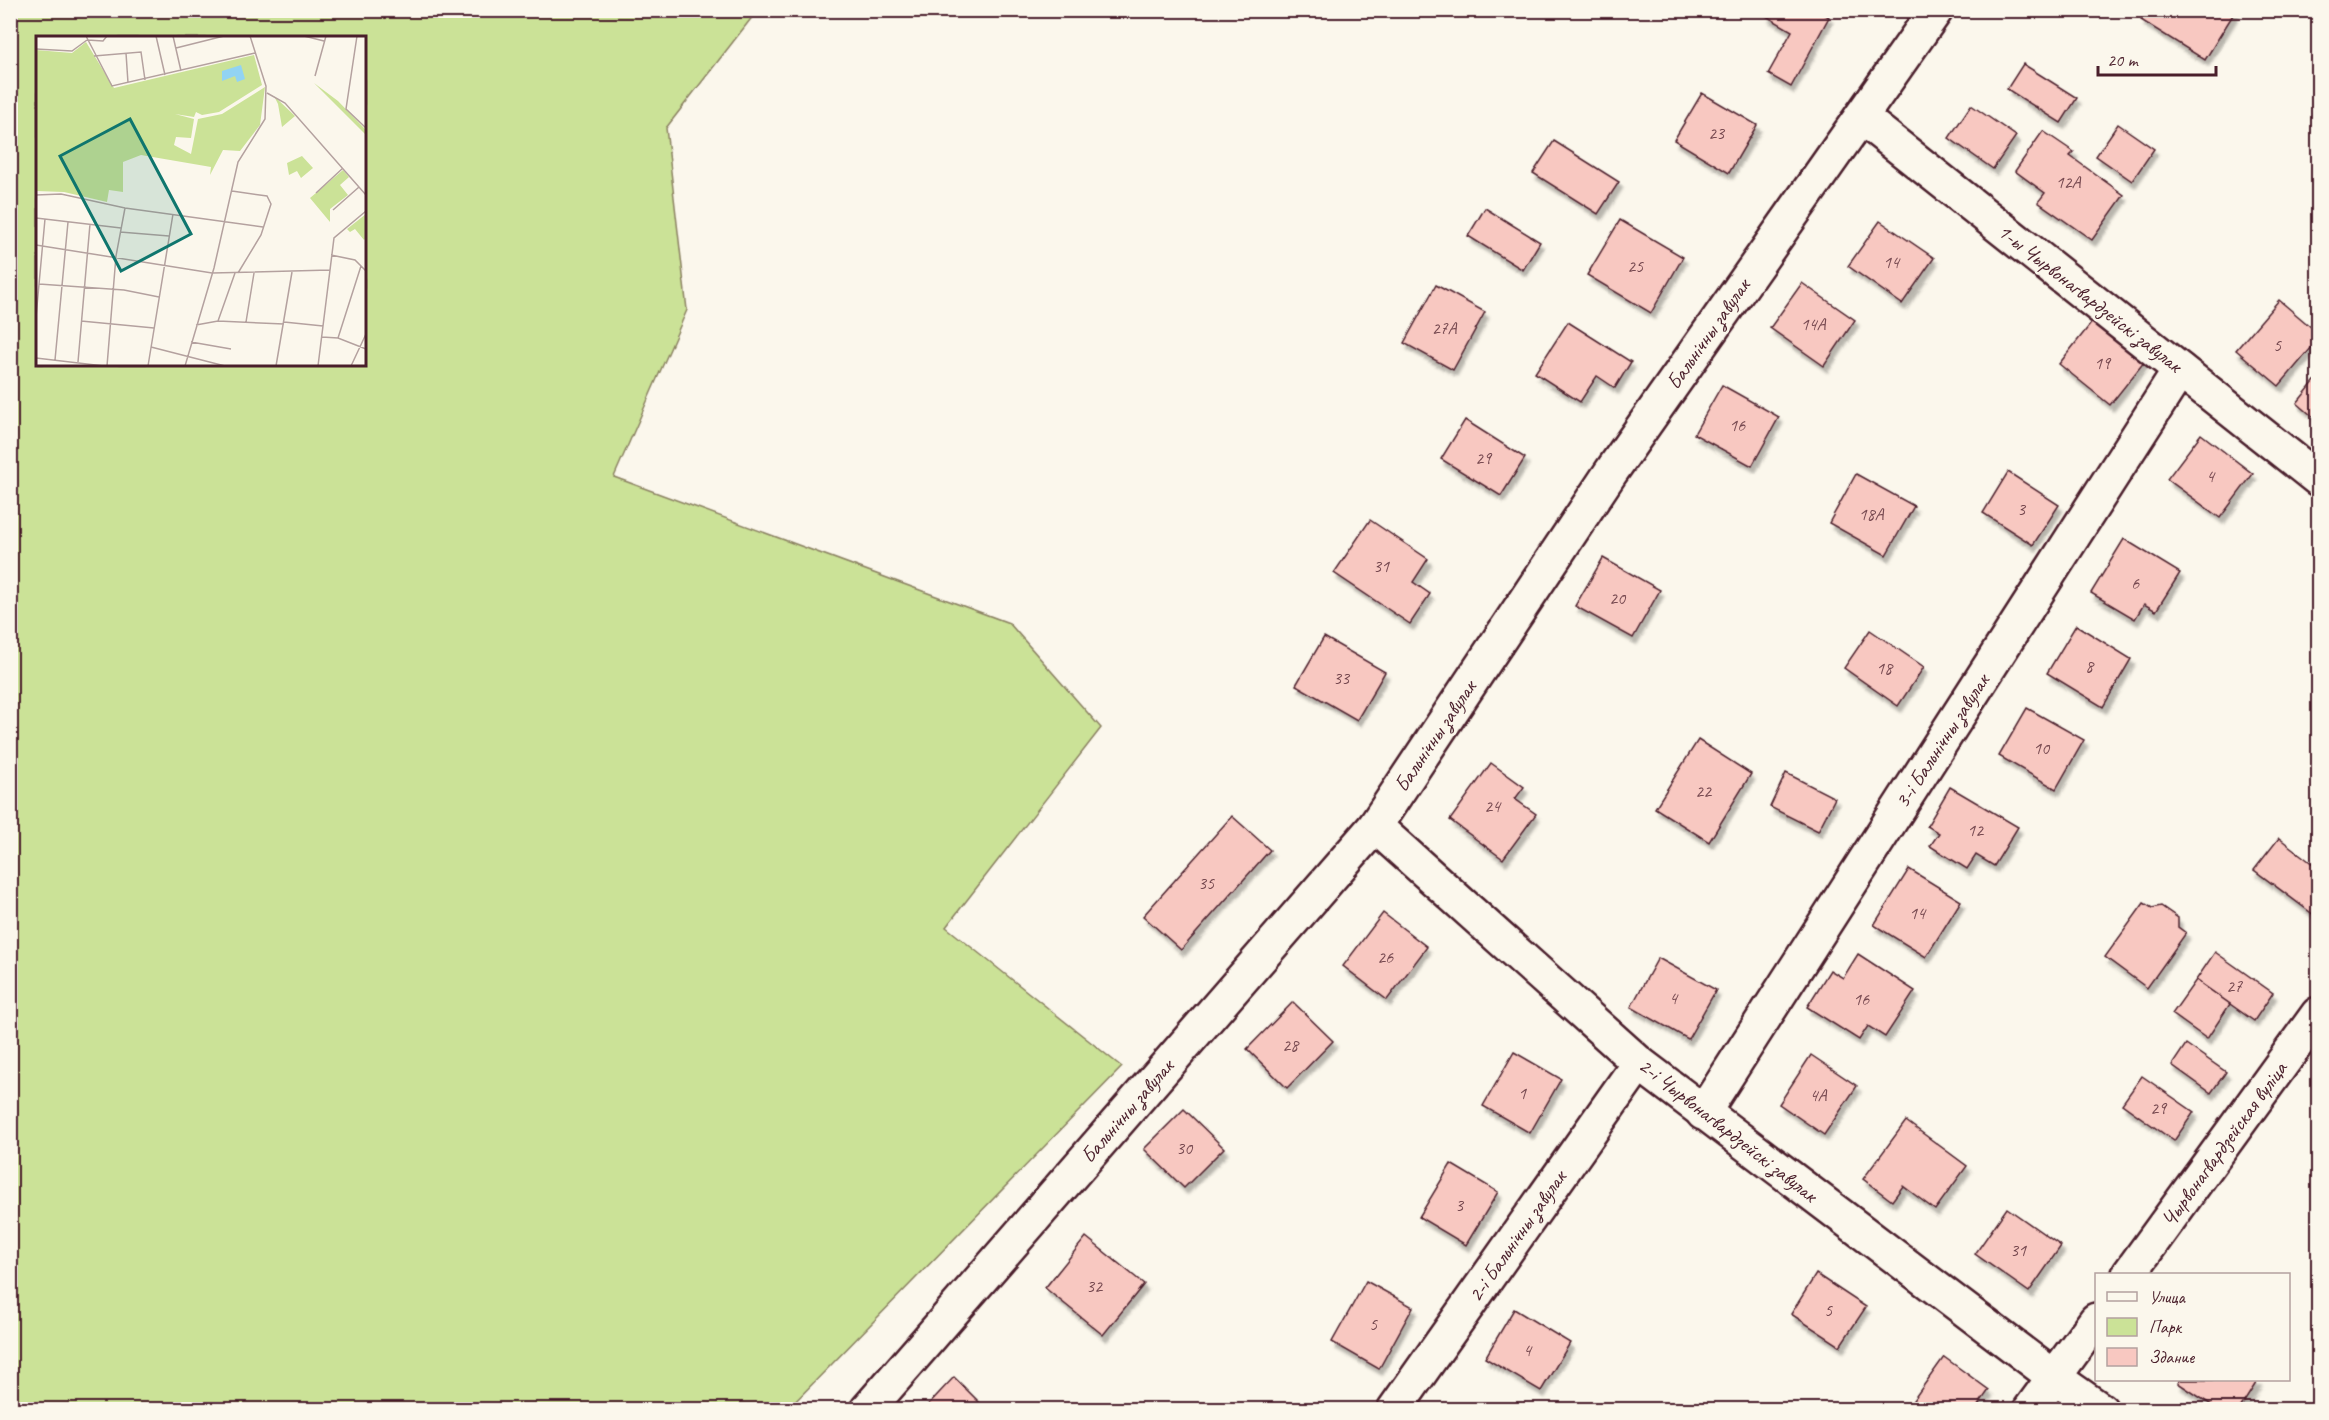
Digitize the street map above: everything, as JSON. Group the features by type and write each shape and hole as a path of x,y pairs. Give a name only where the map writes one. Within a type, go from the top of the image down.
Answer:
{"street":[{"name":"Бальнічны завулак","path":"867,1410 1375,826 1611,472 1936,10"},
{"name":"1-ы Чырвонагвардзейскі завулак","path":"1861,117 2319,479"},
{"name":"3-і Бальнічны завулак","path":"1703,1113 2180,370"},
{"name":"2-і Чырвонагвардзейскі завулак","path":"1375,826 1639,1063 2054,1377 2101,1410"},
{"name":"Чырвонагвардзейская вуліца","path":"2130,1273 2319,1014"},
{"name":"2-і Бальнічны завулак","path":"1394,1410 1639,1063"},
{"path":"2030,1410 2095,1323"}],"green space":[{"path":"10,11 757,11 666,128 687,310 614,477 1009,623 1101,728 946,927 1122,1067 788,1409 11,1409"}],"building":[{"path":"1769,10 1817,10 1829,17 1791,87 1768,74 1792,31 1766,16"},
{"path":"2147,10 2236,10 2205,60 2141,20"},
{"path":"2023,64 2077,98 2061,123 2007,89"},
{"path":"1702,93 1757,125 1729,173 1674,140"},
{"path":"1971,105 2016,136 1993,169 1949,138"},
{"path":"2118,124 2154,149 2132,181 2096,156"},
{"path":"2043,131 2074,152 2070,156 2124,195 2092,240 2038,202 2045,193 2015,171"},
{"path":"1554,141 1619,182 1598,214 1533,173"},
{"path":"1485,208 1540,242 1523,270 1468,236"},
{"path":"1620,220 1683,257 1651,313 1587,275"},
{"path":"1880,221 1934,258 1902,304 1848,266"},
{"path":"1802,283 1855,320 1824,366 1770,328"},
{"path":"1436,285 1485,312 1453,370 1404,343"},
{"path":"2279,300 2318,333 2318,340 2279,386 2236,350"},
{"path":"2093,321 2145,361 2110,405 2059,364"},
{"path":"1568,322 1631,362 1615,388 1597,376 1580,402 1535,373"},
{"path":"2318,377 2318,421 2297,403"},
{"path":"1722,385 1779,417 1752,466 1694,434"},
{"path":"1465,420 1525,458 1501,496 1441,459"},
{"path":"2201,434 2253,474 2220,518 2167,479"},
{"path":"2008,472 2059,505 2033,545 1983,513"},
{"path":"1856,474 1914,506 1886,555 1829,523"},
{"path":"1370,520 1428,559 1413,582 1430,594 1410,624 1334,573"},
{"path":"2124,539 2180,573 2156,611 2144,604 2135,619 2091,593"},
{"path":"1603,558 1660,590 1633,638 1575,606"},
{"path":"2076,625 2131,659 2103,707 2047,673"},
{"path":"1870,630 1924,667 1898,706 1844,668"},
{"path":"1324,637 1385,672 1357,720 1296,685"},
{"path":"2027,708 2084,740 2056,789 1999,756"},
{"path":"1698,740 1751,774 1709,842 1655,808"},
{"path":"1491,763 1524,787 1515,799 1536,814 1503,859 1450,820"},
{"path":"1786,773 1835,798 1818,831 1770,807"},
{"path":"1950,787 2018,827 1994,866 1976,855 1967,869 1930,846 1939,833 1927,826"},
{"path":"1232,816 1270,850 1181,950 1143,916"},
{"path":"2279,838 2318,868 2318,918 2254,870"},
{"path":"1909,869 1961,901 1926,957 1874,925"},
{"path":"2144,903 2152,908 2161,906 2178,918 2178,927 2186,933 2147,988 2105,957"},
{"path":"1383,913 1427,947 1387,1000 1343,966"},
{"path":"2215,952 2273,993 2254,1021 2196,980"},
{"path":"1858,954 1915,991 1885,1037 1868,1026 1859,1040 1807,1007 1830,970 1843,978"},
{"path":"1658,958 1716,990 1688,1039 1631,1007"},
{"path":"2196,980 2230,1004 2207,1039 2172,1014"},
{"path":"1293,1002 1333,1041 1287,1088 1247,1049"},
{"path":"2186,1044 2226,1072 2211,1093 2172,1065"},
{"path":"1514,1052 1561,1079 1530,1133 1483,1106"},
{"path":"1811,1055 1857,1086 1824,1135 1779,1104"},
{"path":"2142,1076 2194,1112 2174,1141 2122,1104"},
{"path":"1184,1109 1224,1148 1184,1188 1144,1149"},
{"path":"1906,1121 1967,1166 1935,1210 1903,1186 1892,1201 1863,1179"},
{"path":"1451,1164 1498,1192 1466,1245 1419,1217"},
{"path":"2007,1208 2061,1246 2029,1292 1975,1254"},
{"path":"1086,1237 1144,1284 1103,1335 1045,1288"},
{"path":"1816,1274 1866,1307 1840,1346 1791,1314"},
{"path":"1366,1281 1413,1307 1379,1369 1332,1342"},
{"path":"1514,1309 1570,1343 1541,1391 1485,1358"},
{"path":"1944,1357 1989,1390 1975,1410 1906,1410"},
{"path":"954,1377 987,1410 923,1410"},
{"path":"2179,1381 2257,1381 2239,1410 2219,1410 2178,1383"}]}
